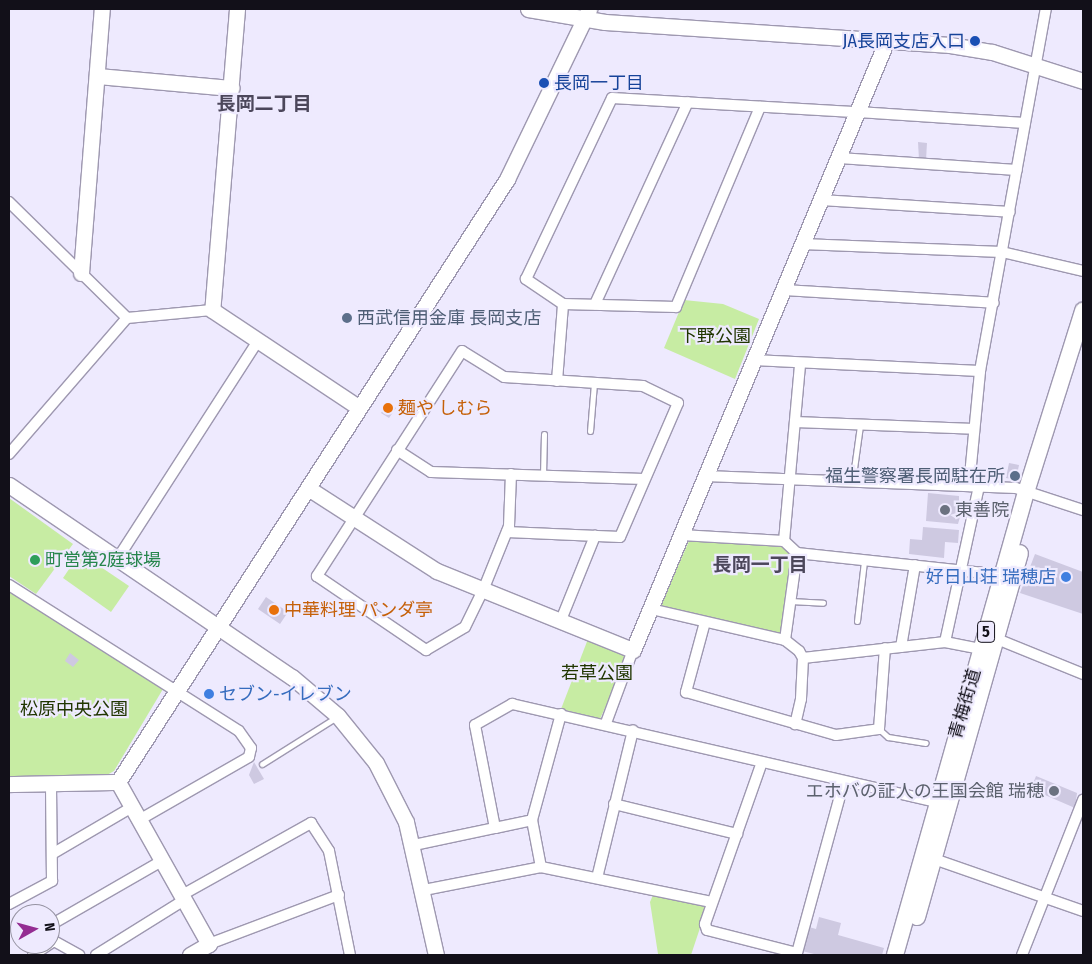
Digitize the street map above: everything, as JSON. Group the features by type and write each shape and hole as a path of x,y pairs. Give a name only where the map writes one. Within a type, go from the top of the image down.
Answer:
{"main road":[{"name":"青梅街道","path":"906,955 997,639 1032,491 1083,311"},
{"name":"青梅街道","path":"895,955 1003,575 1083,344"}],"street":[{"path":"81,273 102,9"},
{"path":"212,310 237,9"},
{"path":"528,9 971,48 1037,65 1083,81"},
{"path":"945,642 963,570 974,486 974,430 980,371 994,303 1046,9"},
{"path":"118,782 308,488 358,407 507,179 586,14"},
{"path":"606,724 633,650 887,40"},
{"path":"97,76 231,88"},
{"path":"760,106 676,307 563,304 525,274 612,98 760,106 1026,123"},
{"path":"595,304 688,102"},
{"path":"838,158 1017,170"},
{"path":"822,200 1010,212"},
{"path":"9,202 127,318"},
{"path":"802,244 1002,252 1083,271"},
{"path":"784,290 994,303"},
{"path":"557,381 563,304"},
{"path":"9,454 127,318 212,310 358,407"},
{"path":"118,558 258,340"},
{"path":"507,532 595,536 623,535 644,479 678,403 643,386 504,377 462,351 317,576 426,650 465,627 484,588 507,532 511,474"},
{"path":"753,360 800,364 980,371"},
{"path":"784,541 800,364"},
{"path":"795,422 974,430"},
{"path":"397,450 431,472 644,479"},
{"path":"705,476 852,484 900,481 1032,491 1083,510"},
{"path":"9,485 292,677 338,716 376,763 414,845 436,955"},
{"path":"308,488 355,516 437,571 484,588 633,650"},
{"path":"681,535 784,541 797,553 1003,575"},
{"path":"561,620 595,536"},
{"path":"785,640 797,553"},
{"path":"901,646 915,565"},
{"path":"9,585 239,732 252,752 136,814 52,854"},
{"path":"651,609 785,640 803,658"},
{"path":"705,622 686,692 836,735 879,729 885,648"},
{"path":"997,639 1083,674"},
{"path":"803,658 945,642 981,649"},
{"path":"795,724 803,658"},
{"path":"495,828 475,725 512,704 633,730 937,802"},
{"path":"541,868 532,820 561,714"},
{"path":"597,878 633,730"},
{"path":"762,762 711,902 707,930 797,953 844,781"},
{"path":"9,784 118,782"},
{"path":"118,782 209,944"},
{"path":"9,904 52,881 51,783"},
{"path":"1022,955 1083,800"},
{"path":"614,804 737,834"},
{"path":"414,845 532,820"},
{"path":"96,955 183,898 310,823 329,851 350,955"},
{"path":"934,858 1083,910"},
{"path":"60,920 162,861"},
{"path":"424,890 541,868 711,902"},
{"path":"190,955 209,944 339,895"},
{"path":"60,943 79,955"}],"lane":[{"path":"590,431 594,384"},
{"path":"852,484 860,424"},
{"path":"543,475 544,434"},
{"path":"857,621 864,561"},
{"path":"790,601 823,603"},
{"path":"262,764 338,716"},
{"path":"879,729 888,737 926,743"}],"green space":[{"name":"下野公園","path":"684,300 723,304 759,319 735,379 664,348"},
{"name":"町営第2庭球場","path":"9,498 73,544 36,594 9,576"},
{"path":"689,541 789,546 793,550 782,634 664,609 661,605"},
{"name":"町営第2庭球場","path":"80,553 129,586 111,612 63,578"},
{"name":"松原中央公園","path":"9,591 163,689 114,771 107,775 9,777"},
{"name":"若草公園","path":"588,639 628,656 600,719 561,709"},
{"path":"653,895 707,907 691,955 658,954 650,902"}],"building":[{"path":"918,142 927,143 926,160 919,160"},
{"path":"388,403 396,408 389,418 381,413"},
{"path":"1009,463 1019,465 1016,480 1006,478"},
{"name":"東善院","path":"928,493 959,496 959,503 964,503 958,524 926,521"},
{"path":"923,527 959,530 958,543 945,542 944,558 909,554 910,539 922,540"},
{"path":"1035,554 1083,572 1083,614 1020,593"},
{"path":"266,597 288,612 280,624 258,609"},
{"path":"70,653 79,660 73,667 65,661"},
{"path":"254,762 264,779 254,784 249,775"},
{"name":"エホバの証人の王国会館 瑞穂","path":"1036,776 1077,793 1075,808 1031,789"},
{"path":"819,917 841,923 838,935 884,948 882,955 818,955 802,951 809,927 816,929"}],"place":[{"name":"JA長岡支店入口","path":"975,41"},
{"name":"長岡一丁目","path":"544,83"},
{"name":"西武信用金庫 長岡支店","path":"347,318"},
{"name":"麺や しむら","path":"388,408"},
{"name":"福生警察署長岡駐在所","path":"1015,476"},
{"name":"東善院","path":"945,510"},
{"name":"町営第2庭球場","path":"35,560"},
{"name":"好日山荘 瑞穂店","path":"1066,577"},
{"name":"中華料理 パンダ亭","path":"274,610"},
{"name":"セブン-イレブン","path":"209,694"},
{"name":"エホバの証人の王国会館 瑞穂","path":"1054,791"}],"district":[{"name":"長岡二丁目","path":"264,104"},
{"name":"長岡一丁目","path":"760,565"}]}
